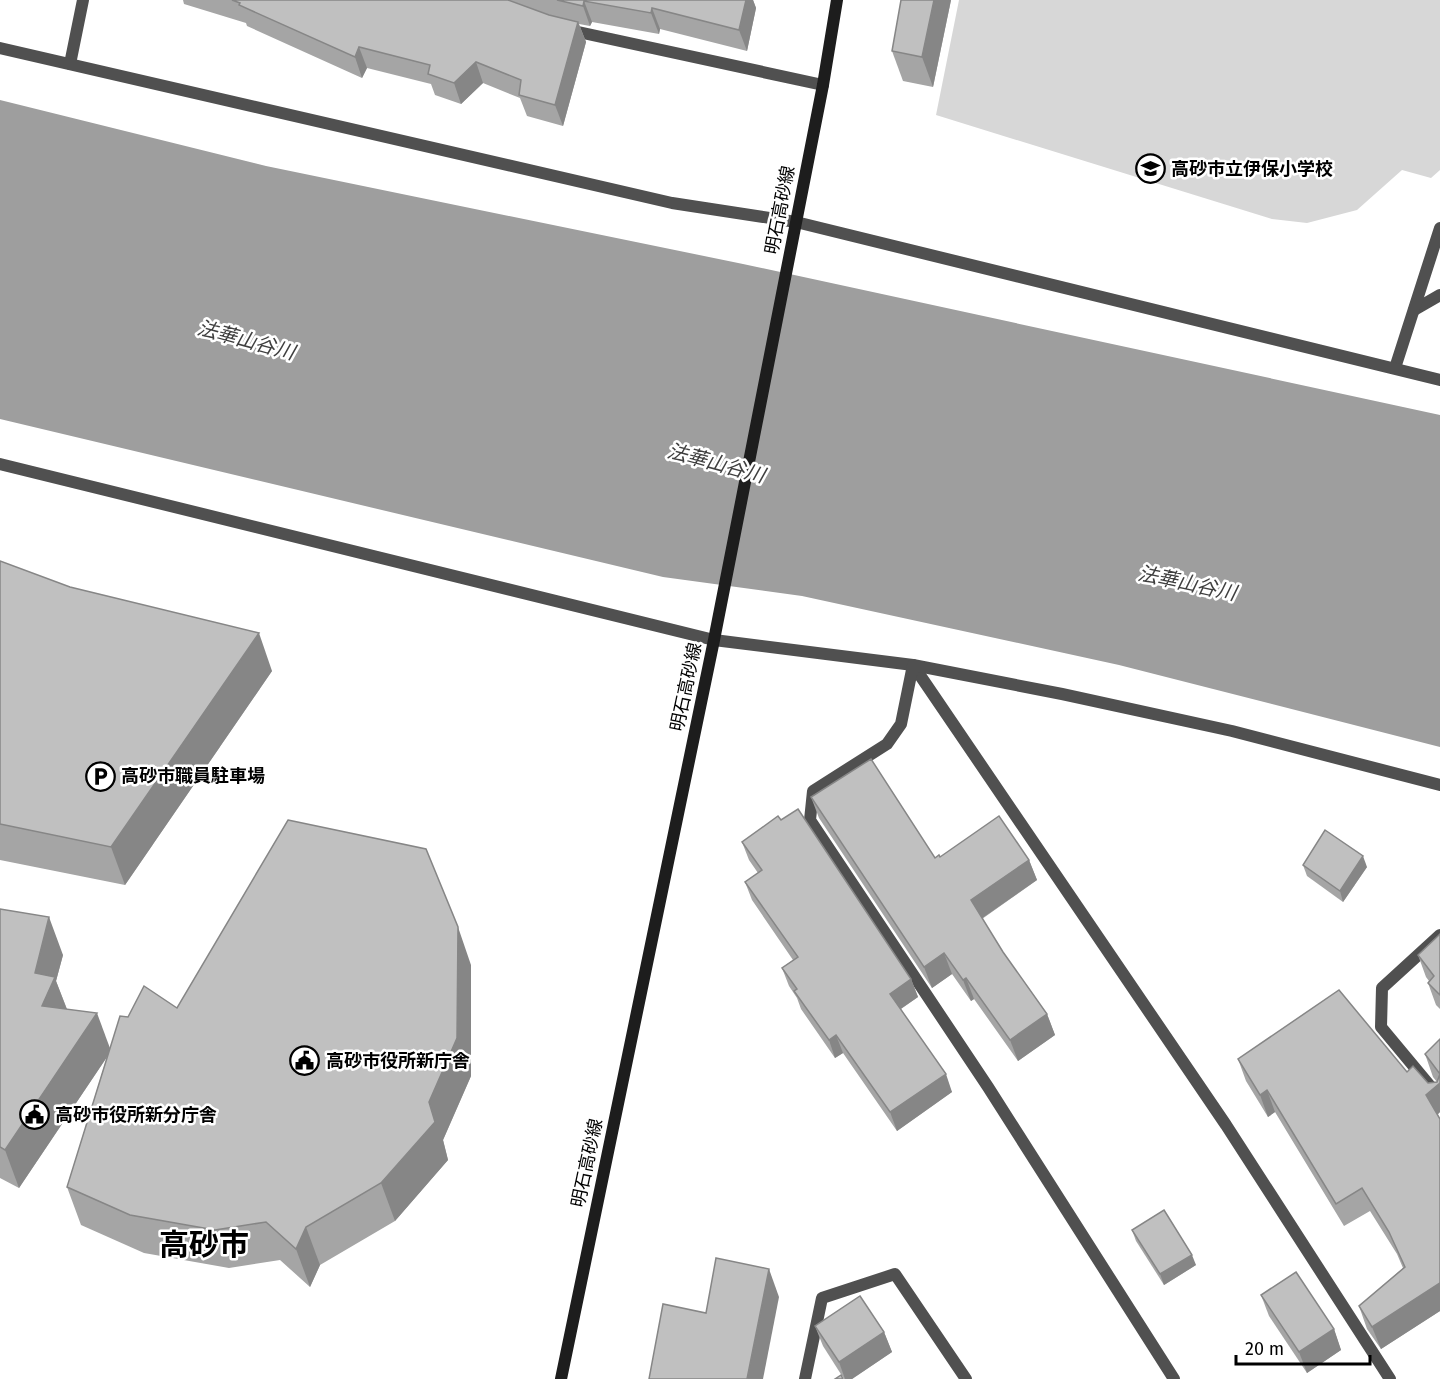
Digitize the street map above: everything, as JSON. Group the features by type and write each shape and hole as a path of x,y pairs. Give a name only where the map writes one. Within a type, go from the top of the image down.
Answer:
{"main road":[{"name":"明石高砂線","path":"561,1379 722,601 823,85 837,0"}],"street":[{"path":"70,64 83,0"},
{"path":"560,28 823,85"},
{"path":"0,48 672,203 796,222 1440,380"},
{"path":"1395,368 1440,228"},
{"path":"1414,310 1440,295"},
{"path":"0,465 714,640 913,665 1062,694 1232,731 1440,785"},
{"path":"913,665 901,724 887,744 813,791 810,820 987,1087 1174,1379"},
{"path":"913,665 1226,1125 1390,1379"},
{"path":"1440,935 1382,988 1381,1027 1440,1098"},
{"path":"805,1379 822,1298 895,1274 966,1379"}],"shaded area":[{"path":"959,0 1440,0 1440,170 1431,178 1402,170 1357,210 1307,223 1272,219 936,115"}],"water":[{"name":"法華山谷川","path":"0,100 266,166 743,264 1440,415 1440,747 1119,665 802,596 663,577 0,419"}],"building":[{"path":"232,0 508,0 549,15 578,22 555,105 519,95 521,80 476,62 454,83 428,74 430,65 359,47 355,57"},
{"path":"557,0 746,0 739,30 652,8 651,13 584,1 583,6"},
{"path":"901,0 934,0 922,57 892,51"},
{"name":"高砂市職員駐車場","path":"0,561 70,587 259,633 111,847 0,824"},
{"path":"871,759 935,858 939,855 940,857 999,816 1029,860 971,900 1003,952 1047,1014 1010,1040 966,978 963,980 944,953 924,967 811,797"},
{"path":"798,809 911,979 890,994 946,1074 890,1112 836,1035 829,1040 794,991 797,989 782,968 798,957 745,882 762,870 742,842 778,816 781,820"},
{"name":"高砂市役所新庁舎","path":"288,820 426,849 458,927 457,1038 429,1102 435,1122 381,1183 306,1227 296,1249 266,1222 215,1230 130,1215 67,1187 120,1016 128,1017 144,986 177,1008"},
{"path":"1325,830 1363,856 1340,891 1303,865"},
{"name":"高砂市役所新分庁舎","path":"0,909 49,917 35,973 55,977 42,1006 97,1013 5,1150 0,1147"},
{"path":"1440,934 1440,995 1428,983 1434,976 1418,955"},
{"path":"1339,990 1407,1072 1413,1066 1428,1083 1437,1082 1440,1074 1440,1083 1426,1095 1440,1119 1440,1283 1372,1327 1359,1306 1405,1267 1389,1232 1362,1188 1336,1204 1267,1090 1260,1095 1238,1059"},
{"path":"1440,1039 1440,1074 1425,1054"},
{"path":"1164,1210 1192,1255 1160,1274 1132,1230"},
{"path":"716,1258 769,1269 747,1379 649,1379 663,1304 706,1313"},
{"path":"1296,1272 1334,1329 1299,1352 1261,1295"},
{"path":"860,1296 884,1332 839,1362 815,1326"}],"place":[{"name":"高砂市立伊保小学校","path":"1150,169"},
{"name":"高砂市職員駐車場","path":"100,776"},
{"name":"高砂市役所新庁舎","path":"305,1061"},
{"name":"高砂市役所新分庁舎","path":"34,1115"}],"district":[{"name":"高砂市","path":"204,1245"}]}
